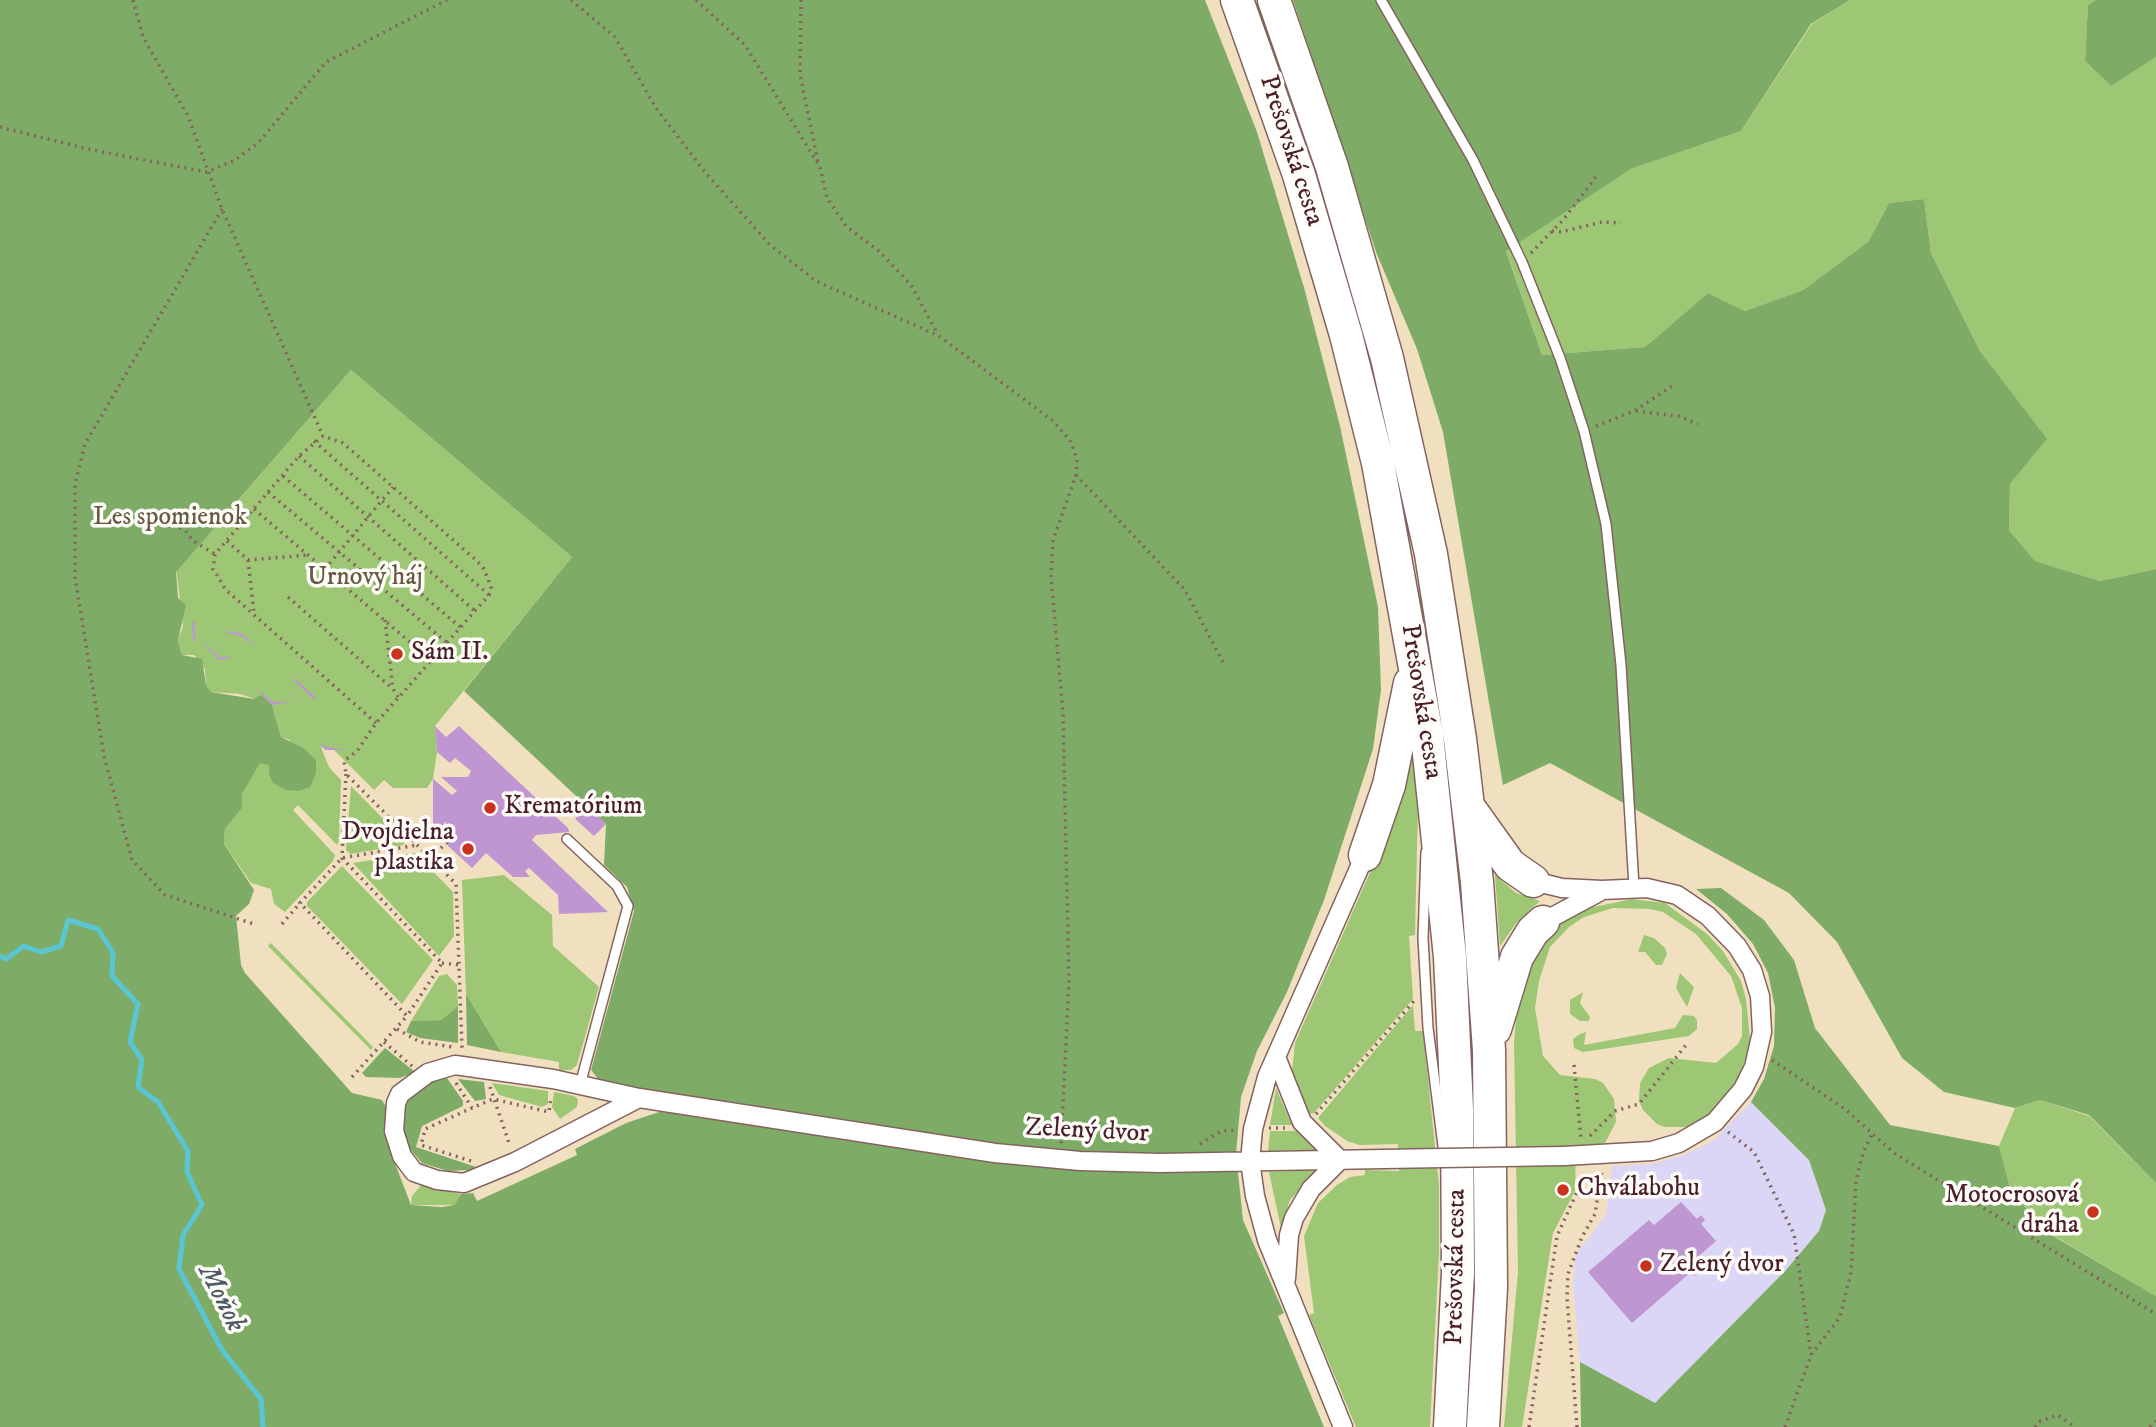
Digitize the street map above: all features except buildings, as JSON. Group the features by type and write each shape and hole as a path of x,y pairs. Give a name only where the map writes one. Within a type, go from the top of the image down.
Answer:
{"highway":[{"name":"Prešovská cesta","path":"1237,0 1299,175 1346,335 1378,463 1414,654 1436,809 1453,1007 1458,1207 1457,1334 1450,1427"},
{"name":"Prešovská cesta","path":"1274,0 1332,167 1387,358 1431,554 1469,807 1484,957 1489,1050 1491,1288 1483,1427"},
{"path":"1365,855 1389,785 1414,654"},
{"path":"1469,807 1510,865 1533,881"},
{"path":"1489,1050 1517,957 1524,943 1543,922"}],"street":[{"path":"1343,1427 1286,1292 1255,1196 1251,1161 1253,1129 1267,1077 1365,855"},
{"path":"1533,881 1562,888 1602,890"},
{"name":"Zelený dvor","path":"487,1175 464,1182 437,1180 414,1172 397,1145 394,1116 400,1094 424,1075 440,1067 485,1068 553,1079 639,1098 995,1153 1080,1161 1383,1159 1652,1150 1679,1143 1715,1122 1743,1089 1759,1051 1762,1032 1760,996 1752,971 1737,946 1708,916 1677,895 1664,890 1634,887 1602,890"},
{"path":"1543,922 1557,911 1602,890"},
{"path":"1276,1057 1302,1122 1340,1160 1311,1189 1294,1217 1288,1248 1286,1292"},
{"path":"487,1175 639,1098"}],"lane":[{"path":"1381,0 1473,160 1522,262 1560,358 1584,431 1606,524 1620,665 1634,887"},
{"path":"567,839 617,886 628,905 580,1085"}],"path":[{"path":"133,0 143,37 188,116 222,209 323,436 343,443 393,487 484,569 491,587 489,595 446,642 400,700 376,723 357,751 344,761 346,774 342,858 442,963 460,965"},
{"path":"0,127 92,150 207,172 235,160 258,143 326,62 447,0"},
{"path":"571,0 615,37 656,108 705,172 770,245 817,281 939,336 1052,420 1070,440 1077,459 1076,475 1053,540 1051,575 1063,714 1069,982 1061,1147 1071,1148"},
{"path":"696,0 745,46 820,167"},
{"path":"801,0 800,74 827,198 846,226 880,252 911,285 939,336"},
{"path":"1522,262 1552,231 1598,174"},
{"path":"222,209 85,444 75,484 75,577 104,756 132,860 165,895 254,924"},
{"path":"1552,231 1561,232 1602,222 1620,223"},
{"path":"1584,431 1633,411 1674,385"},
{"path":"1633,411 1678,416 1698,424"},
{"path":"323,436 299,456 215,554 213,569 217,579 254,614 376,723"},
{"path":"314,441 489,595"},
{"path":"299,456 475,611"},
{"path":"283,475 460,627"},
{"path":"1076,475 1185,590 1224,664"},
{"path":"325,569 393,487"},
{"path":"268,492 446,642"},
{"path":"254,509 431,660"},
{"path":"164,514 173,524 185,530 192,541 215,554"},
{"path":"227,541 248,560 254,614"},
{"path":"248,560 309,555"},
{"path":"288,597 393,689 400,700"},
{"path":"385,618 393,689"},
{"path":"346,774 456,884 463,1048 419,1042 397,1029"},
{"path":"431,858 454,835"},
{"path":"282,924 342,858 419,845"},
{"path":"300,903 407,1016"},
{"path":"352,1077 397,1029 442,963"},
{"path":"1196,1144 1221,1131 1294,1128 1315,1116 1417,998"},
{"path":"384,1042 424,1075"},
{"path":"1581,1151 1615,1111 1639,1104 1686,1045"},
{"path":"1759,1051 1845,1109 1894,1153 2156,1314"},
{"path":"1574,1065 1581,1151 1595,1214 1582,1237 1569,1274 1567,1298 1577,1427"},
{"path":"440,1067 453,1078 472,1108"},
{"path":"485,1068 515,1162"},
{"path":"487,1175 480,1164 421,1145 425,1129 493,1099 549,1112 553,1079"},
{"path":"1715,1122 1754,1152 1794,1234 1811,1355"},
{"path":"1785,1427 1811,1355 1840,1317 1850,1272 1856,1180 1863,1153 1872,1134"},
{"path":"1529,1427 1557,1236 1586,1173 1581,1151"},
{"path":"2035,1427 2038,1422 2058,1415 2075,1427"},
{"path":"1577,1419 1584,1427"},
{"path":"2150,1427 2156,1421"}],"shaded area":[{"path":"1751,1102 1809,1160 1826,1210 1819,1231 1786,1270 1655,1403 1580,1362 1573,1283 1576,1254 1606,1215 1612,1166 1650,1164 1681,1156 1713,1141"}],"green space":[{"name":"Les spomienok","path":"0,0 1205,0 1257,132 1305,291 1340,426 1378,607 1381,690 1373,749 1324,900 1287,992 1257,1051 1241,1097 1236,1154 1243,1220 1284,1313 1278,1316 1324,1427 0,1427","holes":["351,370 572,557 464,691 606,824 604,865 627,887 634,911 591,1070 600,1081 668,1109 626,1123 575,1149 577,1155 477,1201 473,1193 461,1194 454,1205 411,1205 389,1148 388,1110 382,1100 352,1093 245,973 241,965 236,916 249,904 254,890 224,844 225,829 242,808 242,794 260,763 269,765 273,783 287,790 299,791 310,787 316,773 316,760 303,748 281,737 272,705 261,695 254,699 211,692 206,685 202,659 182,655 178,640 186,605 178,598 176,572"]},
{"path":"1293,0 1850,0 1811,24 1741,131 1631,169 1506,251 1542,355 1645,347 1708,293 1745,311 1803,290 1868,242 1889,203 1924,199 1931,253 1980,351 2047,439 2010,484 2009,530 2035,561 2100,581 2156,569 2156,1183 2089,1115 2040,1100 2015,1108 1944,1092 1902,1058 1837,942 1789,893 1550,763 1503,785 1443,432 1417,349 1376,252"},
{"path":"1850,0 2096,0 2088,5 2085,61 2111,86 2156,57 2156,569 2100,581 2035,561 2009,530 2010,484 2046,439 1980,351 1931,253 1924,199 1889,203 1868,242 1803,290 1745,311 1708,293 1645,347 1542,355 1506,250 1631,169 1741,131 1812,24"},
{"path":"2096,0 2156,0 2156,57 2111,86 2085,61 2088,5"},
{"name":"Urnový háj","path":"351,370 572,557 435,726 437,752 433,779 427,788 393,788 384,780 374,790 334,750 321,747 329,767 341,780 339,841 337,845 298,805 293,810 335,855 333,861 285,912 274,904 271,889 251,883 224,844 225,829 242,808 242,794 260,762 270,765 290,740 281,737 272,705 240,694 211,692 206,685 205,669 194,655 182,655 178,640 183,626 164,467 224,517"},
{"path":"1412,751 1418,806 1415,935 1409,936 1413,999 1314,1113 1309,1114 1300,1099 1292,1071 1295,1043 1375,861"},
{"path":"351,786 405,841 403,845 350,854 346,850"},
{"path":"415,853 453,892 454,936 439,956 353,863"},
{"path":"342,866 433,960 402,1004 307,906 307,902"},
{"path":"504,875 552,915 553,946 599,987 577,1065 571,1070 559,1070 559,1062 501,1052 466,994 462,880"},
{"path":"1495,875 1516,893 1540,901 1517,922 1500,946"},
{"path":"1721,888 1764,920 1794,960 1815,1028 1890,1125 1999,1146 2011,1191 2048,1233 2156,1296 2156,1427 1581,1427 1580,1362 1655,1403 1786,1270 1819,1231 1826,1210 1809,1160 1751,1102 1764,1079 1774,1046 1775,1008 1768,973 1753,944 1727,914 1696,889"},
{"path":"1632,899 1665,903 1707,934 1723,951 1741,981 1746,999 1750,1038 1746,1058 1733,1088 1710,1114 1687,1127 1665,1127 1657,1124 1643,1110 1639,1101 1640,1083 1649,1068 1669,1058 1716,1063 1738,1044 1742,1036 1742,1008 1731,976 1696,934 1663,912 1650,909 1613,908 1584,917 1569,927 1550,947 1539,981 1535,1008 1543,1056 1560,1075 1595,1079 1603,1083 1614,1099 1616,1122 1605,1143 1576,1150 1575,1191 1553,1233 1522,1427 1504,1427 1518,1272 1514,1042 1519,983 1553,927 1589,908"},
{"path":"1644,935 1654,938 1665,948 1667,954 1662,965 1656,965 1645,952 1638,952"},
{"path":"271,943 373,1047 371,1050 268,946"},
{"path":"1680,973 1694,987 1687,1007 1676,988"},
{"path":"447,974 457,985 458,1006 441,1020 411,1021 439,976"},
{"path":"1583,992 1580,1003 1590,1017 1589,1021 1580,1021 1570,1014 1570,1000"},
{"path":"466,994 501,1052 467,1045"},
{"path":"1413,1005 1415,1031 1423,1031 1439,1185 1439,1252 1430,1427 1356,1427 1309,1315 1314,1313 1304,1236 1318,1203 1337,1185 1350,1177 1365,1175 1365,1170 1399,1171 1398,1144 1360,1145 1347,1141 1318,1118"},
{"path":"458,1006 458,1043 420,1038 406,1032 411,1021 441,1020"},
{"path":"1683,1015 1694,1016 1697,1020 1697,1029 1689,1036 1583,1052 1574,1048 1573,1039 1586,1032 1584,1045 1675,1028"},
{"path":"385,1048 415,1072 400,1078 366,1077 362,1073"},
{"path":"447,1078 463,1101 463,1106 422,1126 416,1147 476,1167 470,1170 448,1171 422,1163 410,1149 403,1132 403,1113 410,1095 424,1083"},
{"path":"458,1079 484,1082 486,1099 475,1101"},
{"path":"492,1083 548,1091 548,1104 542,1107 499,1095"},
{"path":"1276,1088 1281,1100 1292,1125 1270,1125"},
{"path":"554,1092 578,1099 577,1107 560,1119 552,1107"},
{"name":"Motocrosová dráha","path":"2040,1100 2089,1116 2156,1183 2156,1296 2049,1233 2011,1191 1999,1146 2015,1108"},
{"path":"1270,1131 1296,1131 1317,1150 1268,1151"},
{"path":"1317,1170 1290,1200 1281,1228 1269,1172"},
{"path":"421,1185 461,1194 454,1205 411,1205 412,1196"}],"waterway":[{"name":"Moňok","path":"0,956 6,959 24,946 41,952 61,946 68,920 98,929 113,953 112,976 138,1004 130,1042 142,1060 138,1087 158,1102 188,1151 187,1172 202,1205 183,1235 179,1269 222,1350 261,1399 263,1427"}],"place":[{"name":"Sám II.","path":"397,654"},
{"name":"Krematórium","path":"490,808"},
{"name":"Dvojdielna plastika","path":"468,849"},
{"name":"Chválabohu","path":"1563,1190"},
{"name":"Motocrosová dráha","path":"2093,1212"},
{"name":"Zelený dvor","path":"1646,1266"}]}
